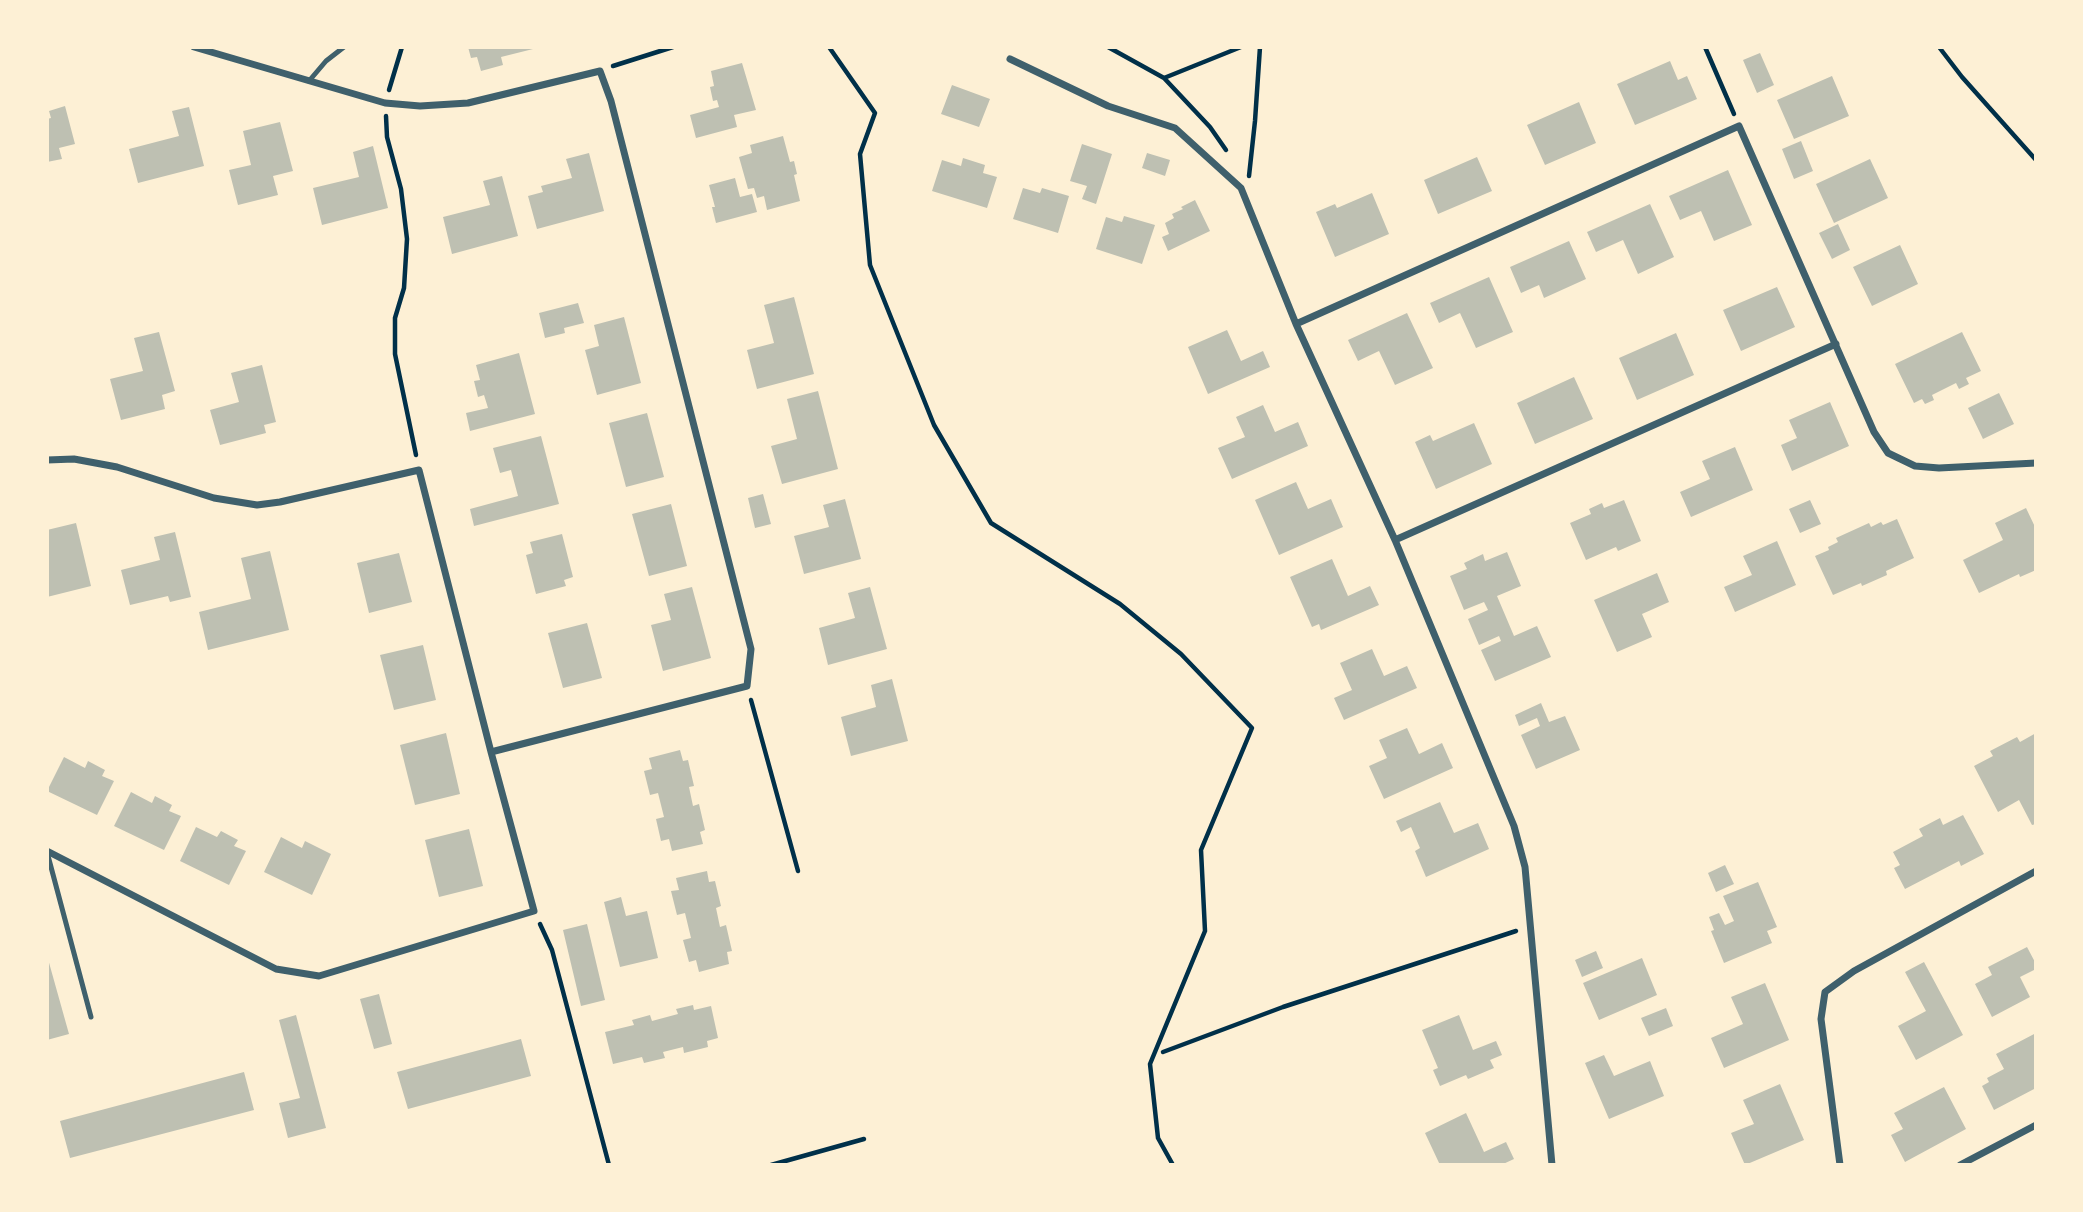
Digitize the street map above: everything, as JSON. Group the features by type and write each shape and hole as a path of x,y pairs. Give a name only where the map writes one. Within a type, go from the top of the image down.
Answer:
{"street":[{"path":"194,47 385,103 420,106 468,103 600,71 611,100 751,649 747,686 491,752"},
{"path":"1010,59 1108,106 1175,128 1241,188 1296,324 1395,540 1514,826 1525,867 1552,1165"},
{"path":"1296,324 1739,126 1874,432 1888,453 1915,466 1939,468 2036,463"},
{"path":"1395,540 1836,344"},
{"path":"47,460 74,459 117,467 214,498 257,505 419,470 534,911 319,976 276,969 47,851"},
{"path":"1840,1165 1821,1019 1825,992 1854,971 2036,871"},
{"path":"1961,1165 2036,1125"}],"lane":[{"path":"309,81 326,61 344,47"},
{"path":"47,851 91,1017"}],"path":[{"path":"402,47 385,103 387,137 401,189 407,239 404,288 395,318 395,354 419,470"},
{"path":"600,71 673,47"},
{"path":"829,47 875,113 860,154 870,265 934,425 991,523 1121,604 1181,654 1252,728 1200,849 1205,931 1150,1063 1158,1138 1174,1165"},
{"path":"1164,78 1241,47"},
{"path":"1248,184 1260,47"},
{"path":"1705,47 1739,126"},
{"path":"1939,47 2036,160"},
{"path":"747,686 798,871"},
{"path":"534,911 552,950 609,1165"},
{"path":"1163,1052 1283,1007 1530,926"},
{"path":"771,1165 864,1139"}],"building":[{"path":"468,47 537,48 501,57 503,65 481,71 477,57 471,58"},
{"path":"1760,53 1774,85 1757,93 1743,60"},
{"path":"1670,61 1678,80 1687,76 1697,99 1635,125 1617,84"},
{"path":"742,63 756,110 734,115 737,127 696,138 690,115 719,107 717,100 713,101 711,71"},
{"path":"1832,76 1849,116 1794,139 1777,100"},
{"path":"952,85 990,99 979,127 941,114"},
{"path":"1579,102 1596,143 1545,165 1527,125"},
{"path":"65,106 75,144 59,148 62,159 47,162 47,119 51,118 49,111"},
{"path":"189,107 204,166 138,183 129,149 179,136 172,111"},
{"path":"280,122 293,171 273,176 278,195 238,205 229,170 251,165 243,131"},
{"path":"783,136 790,162 794,161 800,201 767,210 764,196 757,198 754,188 748,189 739,157 752,153 750,145"},
{"path":"1801,141 1813,171 1794,179 1782,149"},
{"path":"1082,144 1112,154 1096,204 1082,199 1087,186 1070,181"},
{"path":"373,146 388,208 322,225 313,188 359,177 353,152"},
{"path":"589,153 604,211 537,229 528,196 543,192 541,186 572,178 566,159"},
{"path":"1147,153 1170,160 1165,176 1142,168"},
{"path":"1477,157 1492,191 1438,214 1424,180"},
{"path":"963,158 985,165 983,173 997,177 987,208 932,191 942,160 961,166"},
{"path":"1870,159 1888,198 1834,223 1816,184"},
{"path":"1728,170 1752,225 1714,241 1701,211 1680,220 1669,196"},
{"path":"502,176 518,236 452,254 443,217 490,205 483,181"},
{"path":"735,178 740,197 752,194 757,212 716,223 709,185"},
{"path":"1023,188 1040,193 1042,188 1069,196 1058,233 1013,219"},
{"path":"1372,193 1389,234 1335,257 1316,212 1335,204 1337,208"},
{"path":"1195,200 1210,231 1168,251 1162,237 1169,234 1165,223 1174,218 1172,214 1183,209 1181,207"},
{"path":"1650,204 1674,257 1638,274 1623,240 1596,252 1587,232"},
{"path":"1124,216 1155,225 1142,264 1096,249 1106,217 1122,222"},
{"path":"1838,224 1850,250 1832,259 1819,233"},
{"path":"1569,241 1586,279 1544,298 1539,285 1521,293 1510,267"},
{"path":"1900,245 1918,284 1872,306 1853,267"},
{"path":"1489,277 1513,332 1476,348 1460,313 1439,323 1430,303"},
{"path":"1777,287 1795,327 1741,351 1723,310"},
{"path":"794,297 814,374 757,389 747,350 774,343 764,305"},
{"path":"578,303 584,323 564,328 565,333 545,338 539,313"},
{"path":"1407,313 1433,368 1395,385 1379,351 1358,361 1348,340"},
{"path":"624,317 641,383 597,395 585,350 599,346 594,325"},
{"path":"1227,330 1241,361 1263,351 1270,367 1208,394 1188,347"},
{"path":"159,332 175,391 162,395 165,409 121,420 110,379 143,371 134,338"},
{"path":"1962,332 1981,371 1966,378 1969,384 1959,389 1956,383 1932,395 1934,400 1925,404 1922,399 1914,403 1895,364"},
{"path":"1676,333 1694,375 1637,400 1619,358"},
{"path":"519,353 535,414 470,431 466,413 488,408 484,395 478,397 474,381 480,380 476,365"},
{"path":"262,365 276,422 264,425 266,433 220,445 210,410 239,402 231,373"},
{"path":"1574,377 1593,419 1535,444 1517,403"},
{"path":"818,391 838,469 782,484 771,446 797,439 787,399"},
{"path":"1999,393 2014,424 1983,439 1968,408"},
{"path":"1830,402 1849,446 1792,471 1781,445 1797,438 1789,420"},
{"path":"1263,405 1275,432 1298,422 1308,446 1232,479 1218,448 1245,437 1236,417"},
{"path":"647,413 664,477 626,487 609,423"},
{"path":"1474,423 1492,464 1436,489 1415,442 1430,435 1433,441"},
{"path":"541,436 559,504 474,526 470,509 518,496 511,470 500,473 493,448"},
{"path":"1735,447 1753,490 1691,517 1680,492 1710,479 1702,461"},
{"path":"1296,482 1308,509 1331,499 1343,527 1279,555 1255,500"},
{"path":"763,494 771,524 755,528 748,498"},
{"path":"845,499 861,559 804,574 794,536 829,527 823,505"},
{"path":"1624,500 1641,541 1618,551 1616,547 1586,560 1570,523 1591,514 1589,509 1602,503 1604,508"},
{"path":"1810,500 1821,524 1800,533 1789,509"},
{"path":"671,504 687,566 649,576 632,514"},
{"path":"2026,508 2036,529 2036,570 2020,577 2019,574 1979,593 1963,560 2003,540 1995,523"},
{"path":"1897,519 1914,558 1886,571 1887,575 1833,595 1815,556 1829,550 1828,547 1838,542 1836,538 1869,523 1871,527"},
{"path":"76,523 91,586 47,597 47,530"},
{"path":"175,532 191,597 170,602 168,596 130,605 121,570 160,560 154,537"},
{"path":"562,534 573,577 564,580 566,586 536,594 526,555 533,553 530,542"},
{"path":"1777,541 1796,585 1735,612 1724,587 1752,575 1743,556"},
{"path":"270,551 289,630 208,650 199,612 251,599 241,558"},
{"path":"1507,552 1521,586 1497,596 1514,636 1537,626 1551,657 1495,681 1481,650 1501,641 1499,636 1479,645 1468,619 1488,610 1484,602 1464,610 1450,576 1467,569 1464,563 1483,554 1485,561"},
{"path":"399,553 412,602 369,613 357,563"},
{"path":"1332,559 1348,596 1370,586 1379,605 1321,630 1319,624 1312,627 1290,577"},
{"path":"1657,573 1669,602 1642,614 1652,637 1617,652 1594,600"},
{"path":"692,587 711,658 663,671 651,625 671,620 664,594"},
{"path":"870,587 887,649 828,665 819,628 855,618 848,593"},
{"path":"587,623 602,678 563,688 548,633"},
{"path":"423,645 436,700 394,710 380,655"},
{"path":"1372,649 1384,676 1407,666 1417,688 1344,720 1334,698 1352,690 1340,663"},
{"path":"892,679 908,741 851,756 841,717 876,707 871,685"},
{"path":"1541,703 1549,722 1565,716 1580,750 1536,769 1521,735 1540,726 1537,718 1519,726 1515,715"},
{"path":"1407,728 1419,754 1442,743 1453,768 1384,799 1369,766 1387,758 1379,740"},
{"path":"446,733 460,794 415,805 400,745"},
{"path":"2036,733 2036,824 2032,825 2019,800 1998,812 1974,766 1993,756 1990,751 2017,737 2020,742"},
{"path":"680,750 683,761 688,760 694,786 689,787 693,806 699,804 705,830 700,832 703,844 672,851 669,839 661,841 656,819 664,817 658,793 650,795 644,771 652,769 649,758"},
{"path":"64,757 85,768 88,761 105,770 102,776 114,781 97,815 47,791"},
{"path":"131,792 152,803 155,796 172,805 169,811 181,816 164,850 114,826"},
{"path":"1440,802 1454,833 1478,823 1489,849 1426,877 1415,851 1420,848 1411,827 1401,832 1396,821"},
{"path":"1963,815 1984,854 1961,866 1959,861 1905,889 1894,868 1900,865 1893,852 1923,836 1919,829 1940,818 1943,825"},
{"path":"196,827 217,837 221,831 238,840 234,846 246,851 229,885 180,861"},
{"path":"469,829 483,886 439,897 425,840"},
{"path":"281,837 302,848 305,841 331,854 312,895 264,872"},
{"path":"1725,865 1734,884 1716,892 1708,873"},
{"path":"707,871 709,882 715,881 721,906 716,908 720,927 726,925 732,951 727,952 729,964 699,972 696,960 689,962 683,940 691,938 685,913 677,915 671,891 679,890 676,878"},
{"path":"1758,882 1777,927 1767,931 1772,943 1724,963 1711,931 1714,930 1709,917 1719,913 1725,925 1734,921 1723,896"},
{"path":"621,897 626,916 647,911 658,958 620,967 604,902"},
{"path":"587,924 605,1000 581,1006 563,930"},
{"path":"2027,947 2036,969 2020,977 2030,997 1992,1017 1975,984 1992,975 1988,967"},
{"path":"1596,951 1603,968 1582,977 1575,960"},
{"path":"1642,958 1657,995 1599,1020 1583,983"},
{"path":"47,960 69,1034 47,1040"},
{"path":"1924,962 1963,1035 1916,1060 1898,1026 1926,1011 1905,972"},
{"path":"1765,983 1789,1040 1724,1068 1711,1038 1743,1024 1731,997"},
{"path":"379,994 392,1044 374,1049 360,999"},
{"path":"693,1005 694,1010 711,1006 718,1038 707,1041 708,1047 684,1053 683,1047 663,1052 665,1058 644,1063 642,1057 613,1064 605,1032 634,1025 632,1020 650,1015 652,1021 678,1014 676,1009"},
{"path":"1666,1008 1673,1026 1649,1036 1641,1018"},
{"path":"296,1015 326,1128 288,1138 279,1103 300,1098 279,1020"},
{"path":"1459,1015 1473,1050 1496,1041 1502,1055 1490,1060 1494,1068 1468,1079 1466,1075 1440,1086 1433,1070 1438,1068 1422,1030"},
{"path":"2036,1033 2036,1088 1994,1110 1982,1086 1989,1082 1987,1078 2004,1069 1996,1054"},
{"path":"521,1039 531,1076 408,1109 397,1072"},
{"path":"1604,1055 1614,1076 1650,1061 1664,1096 1609,1119 1585,1063"},
{"path":"244,1072 254,1110 70,1158 60,1121"},
{"path":"1780,1084 1804,1140 1745,1165 1731,1133 1754,1124 1743,1100"},
{"path":"1944,1087 1966,1129 1905,1162 1891,1135 1903,1129 1894,1113"},
{"path":"1466,1113 1484,1152 1506,1142 1514,1159 1501,1165 1440,1165 1425,1133"}]}
